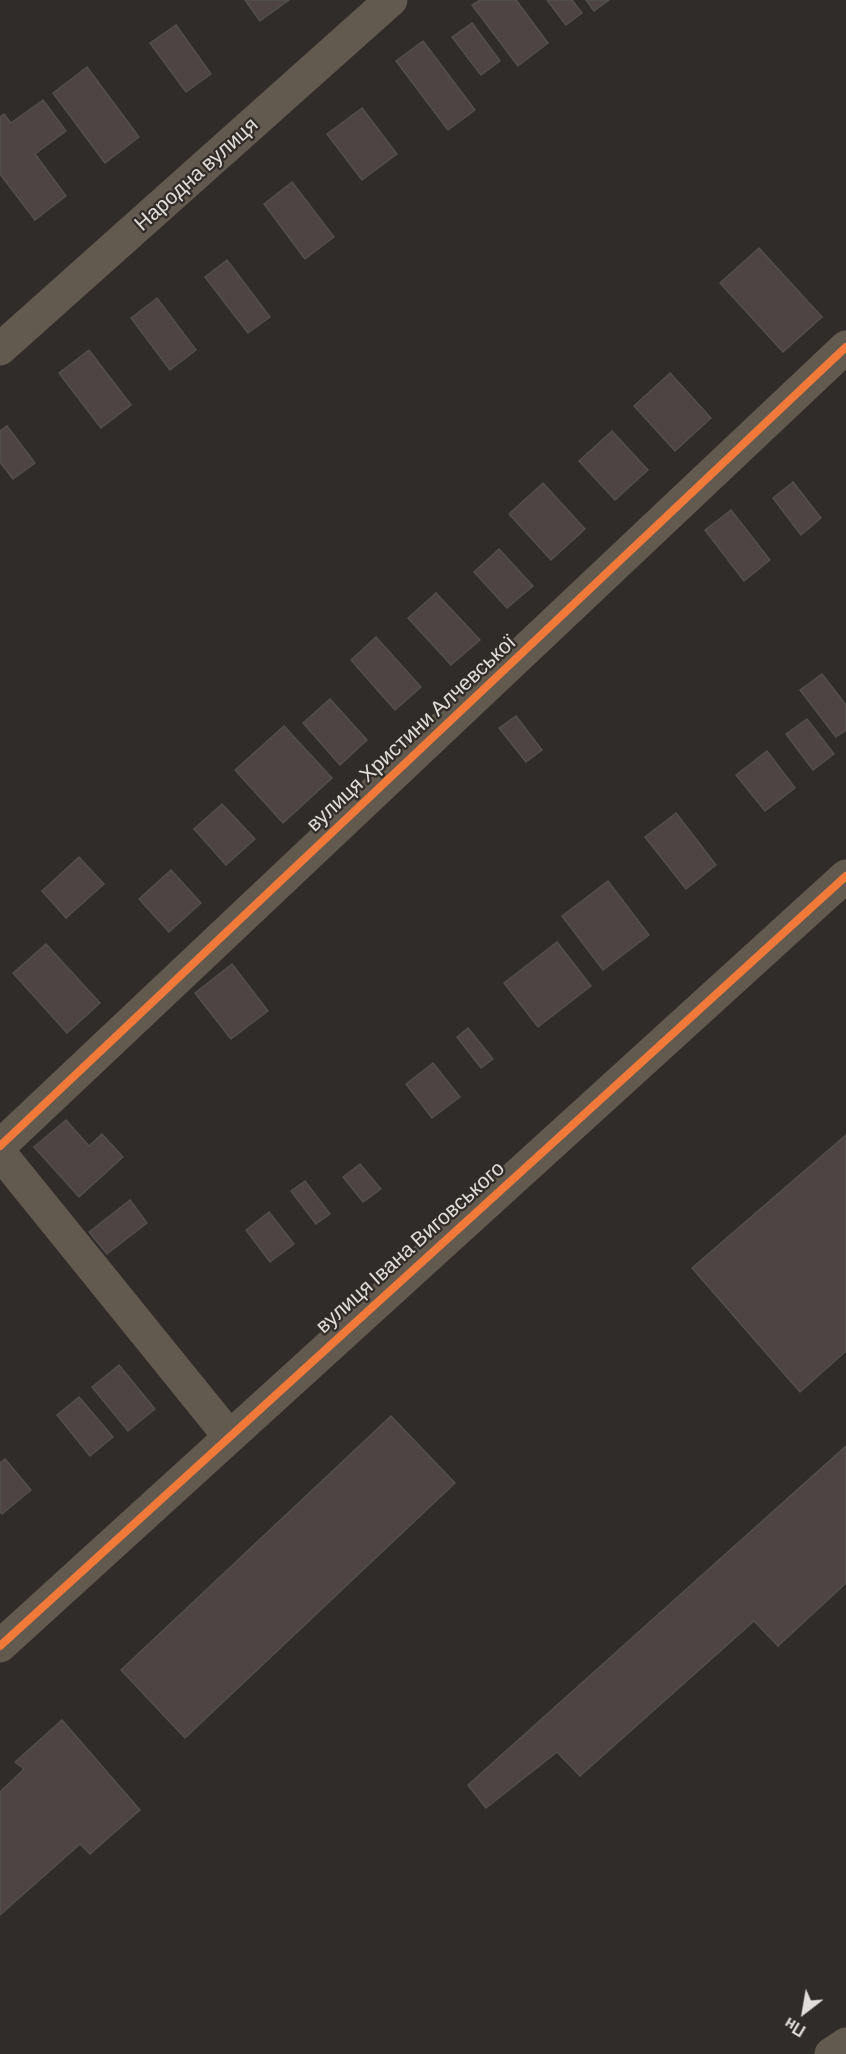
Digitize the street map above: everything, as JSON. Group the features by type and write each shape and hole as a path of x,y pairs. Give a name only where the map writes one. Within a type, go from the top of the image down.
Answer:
{"street":[{"name":"Народна вулиця","path":"0,349 391,0"},
{"name":"вулиця Христини Алчевської","path":"0,1146 846,346"},
{"name":"вулиця Івана Виговського","path":"0,1646 846,876"},
{"path":"0,1153 230,1436"},
{"path":"831,2054 846,2044"}],"building":[{"path":"245,0 289,0 260,21"},
{"path":"480,0 516,0 548,43 518,66 472,5"},
{"path":"547,0 572,0 582,13 566,25"},
{"path":"586,0 609,0 594,11"},
{"path":"472,23 500,61 481,75 452,37"},
{"path":"176,25 211,74 186,92 150,43"},
{"path":"423,41 475,110 448,130 396,61"},
{"path":"87,67 139,137 105,163 53,93"},
{"path":"43,100 66,131 35,154 66,196 35,220 0,174 0,117 4,114 11,123"},
{"path":"362,108 397,154 362,180 327,134"},
{"path":"292,182 334,237 305,259 264,204"},
{"path":"759,248 822,317 783,352 720,283"},
{"path":"227,260 270,317 248,333 205,277"},
{"path":"157,298 196,350 170,370 131,318"},
{"path":"89,350 131,405 101,428 59,373"},
{"path":"670,373 711,418 675,451 634,406"},
{"path":"7,426 35,463 13,479 0,462 0,431"},
{"path":"612,431 648,470 615,500 579,461"},
{"path":"793,482 821,518 801,535 773,498"},
{"path":"543,483 585,529 551,560 509,514"},
{"path":"731,510 770,560 744,581 705,530"},
{"path":"499,549 533,586 507,608 474,572"},
{"path":"436,593 480,640 451,665 408,618"},
{"path":"376,637 421,687 395,710 351,660"},
{"path":"822,674 846,705 846,730 836,737 800,690"},
{"path":"330,699 367,740 340,765 303,723"},
{"path":"516,716 542,750 526,762 499,728"},
{"path":"807,719 834,754 813,770 786,734"},
{"path":"284,726 332,778 283,823 235,770"},
{"path":"767,751 795,788 765,811 736,775"},
{"path":"222,804 255,839 226,865 194,829"},
{"path":"676,813 716,865 686,889 645,837"},
{"path":"79,857 104,884 66,918 42,891"},
{"path":"171,870 201,903 169,932 139,899"},
{"path":"608,881 649,935 603,970 562,916"},
{"path":"557,942 591,986 538,1027 504,983"},
{"path":"46,944 100,1003 67,1033 13,973"},
{"path":"232,964 268,1011 231,1039 195,993"},
{"path":"468,1028 493,1059 481,1068 457,1037"},
{"path":"433,1063 460,1097 432,1118 406,1084"},
{"path":"66,1120 89,1146 102,1134 123,1157 79,1197 34,1147"},
{"path":"846,1135 846,1351 800,1392 692,1268"},
{"path":"360,1164 381,1189 363,1202 343,1177"},
{"path":"305,1181 330,1214 316,1224 291,1191"},
{"path":"130,1200 147,1223 107,1254 89,1232"},
{"path":"269,1212 294,1244 270,1262 246,1230"},
{"path":"119,1365 155,1409 128,1431 92,1387"},
{"path":"79,1397 113,1437 90,1456 57,1415"},
{"path":"391,1416 455,1483 185,1738 121,1670"},
{"path":"846,1446 846,1583 778,1646 754,1621 580,1776 557,1752 486,1808 468,1785"},
{"path":"5,1459 31,1490 2,1514 0,1512 0,1463"},
{"path":"62,1720 140,1810 90,1854 80,1844 0,1915 0,1792 24,1769 15,1762"}],"cycle path":[{"path":"0,1146 846,347"},
{"path":"0,1646 846,876"}]}
